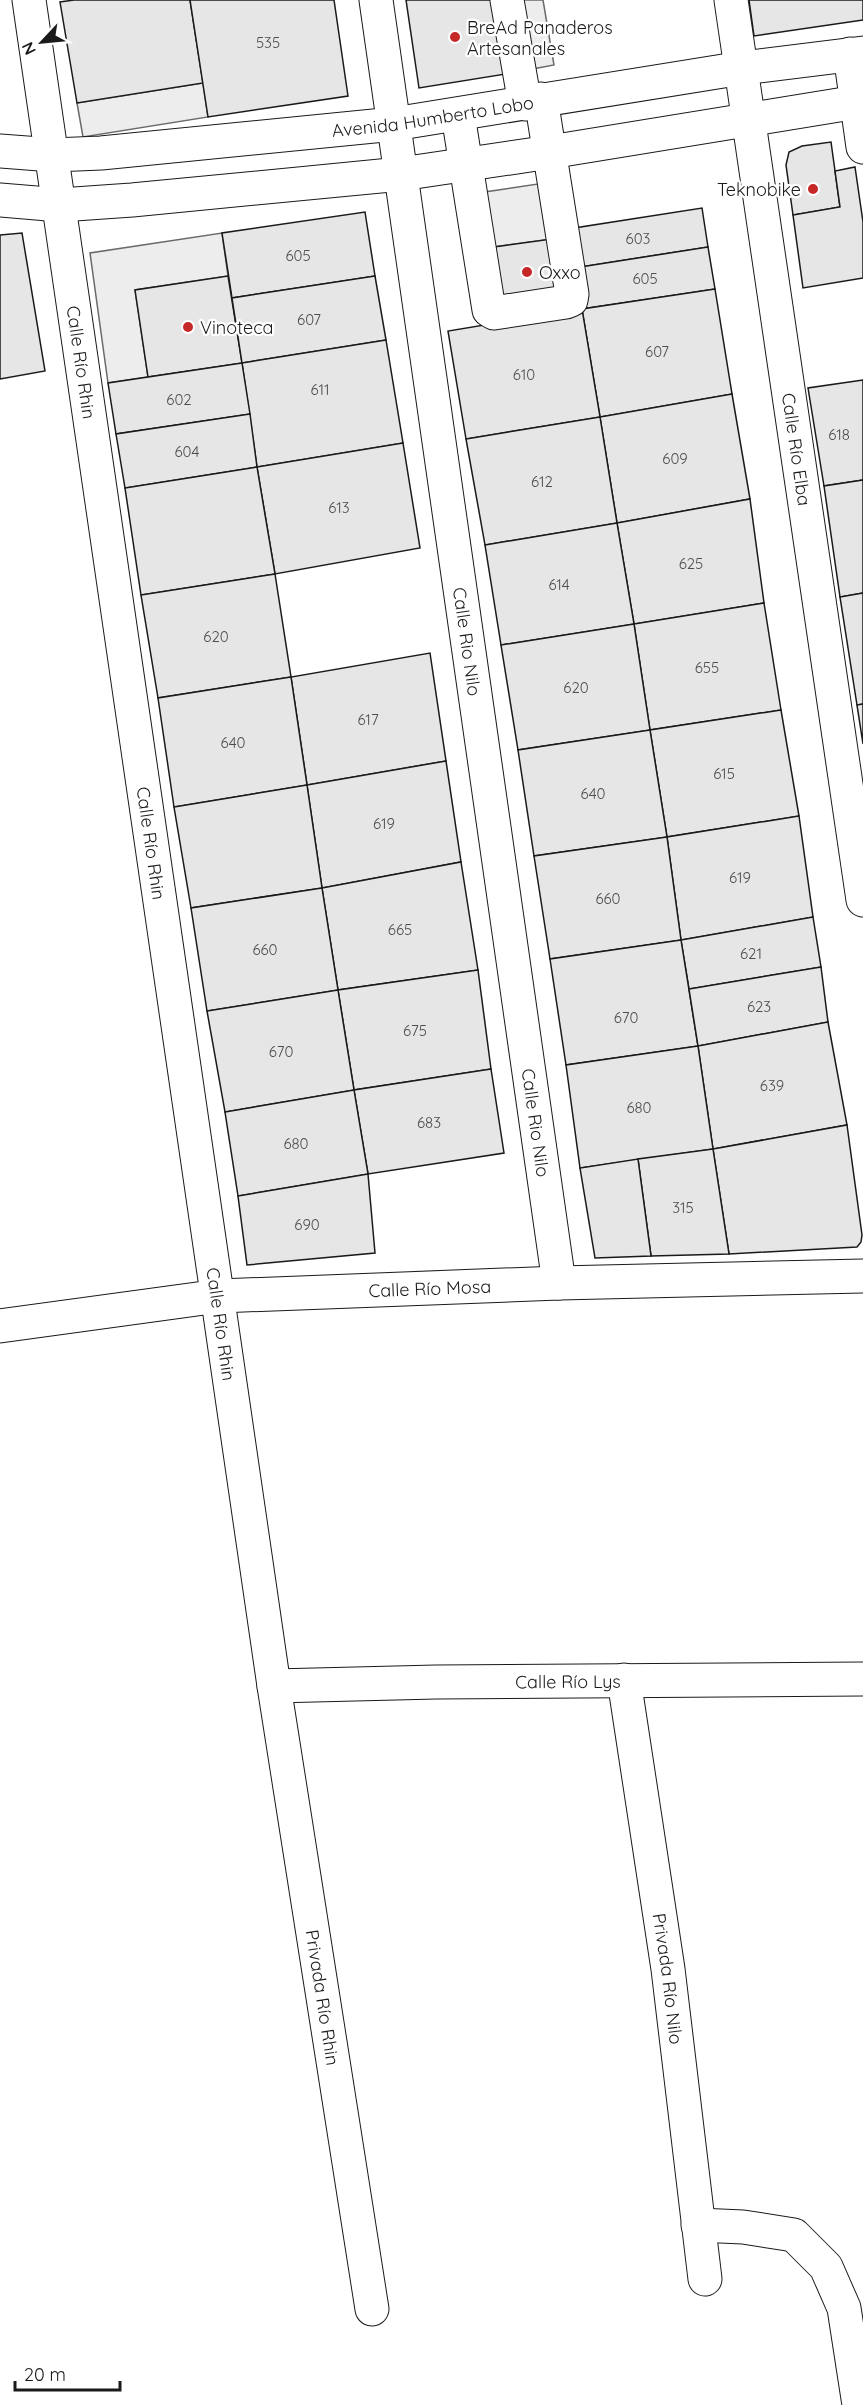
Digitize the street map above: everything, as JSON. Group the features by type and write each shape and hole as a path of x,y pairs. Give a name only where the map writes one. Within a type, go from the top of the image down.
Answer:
{"street":[{"name":"Calle Río Rhin","path":"29,0 53,155 112,584 219,1296 274,1686"},
{"name":"Calle Rio Nilo","path":"376,0 560,1283"},
{"path":"458,115 489,310 491,313 499,313 566,302 572,298 550,152 533,102 507,0"},
{"name":"Calle Río Elba","path":"731,0 863,900"},
{"name":"Avenida Humberto Lobo","path":"0,151 53,155 113,152 394,124 742,68 856,53"},
{"path":"856,53 863,147"},
{"path":"0,200 60,205 401,174 860,102"},
{"name":"Calle Río Mosa","path":"0,1326 219,1296 560,1283 863,1276"},
{"name":"Calle Río Lys","path":"274,1686 624,1680 863,1679"},
{"name":"Privada Río Nilo","path":"624,1680 668,1969 705,2279"},
{"name":"Privada Río Rhin","path":"274,1686 372,2309"},
{"path":"698,2225 743,2227 794,2235 826,2266 844,2308 859,2405"}],"shaded area":[{"path":"493,0 543,0 554,65 506,74"},
{"path":"203,83 208,117 83,137 77,103"},
{"path":"551,182 559,238 487,248 478,193"},
{"path":"222,233 228,276 135,290 148,377 108,383 90,253"}],"building":[{"path":"190,0 203,83 77,103 60,2"},
{"path":"190,0 334,0 348,96 208,117"},
{"name":"BreAd Panaderos Artesanales","path":"406,0 493,0 506,74 419,88"},
{"path":"749,0 863,0 863,20 754,36"},
{"name":"Teknobike","path":"831,142 840,207 793,215 786,165 789,152 802,146"},
{"path":"855,167 863,222 863,278 803,288 793,215 840,207 835,171"},
{"path":"702,208 708,247 574,268 568,229"},
{"path":"365,212 375,276 232,298 222,233"},
{"path":"22,233 45,371 0,379 0,235"},
{"name":"Oxxo","path":"559,238 568,295 496,307 487,248"},
{"path":"708,247 715,289 582,309 574,268"},
{"name":"Vinoteca","path":"228,276 242,363 148,377 135,290"},
{"path":"375,276 386,340 242,363 232,298"},
{"path":"715,289 732,394 600,417 582,309"},
{"path":"582,309 600,417 466,439 448,331"},
{"path":"386,340 403,443 257,467 242,363"},
{"path":"242,363 250,414 116,434 108,383"},
{"path":"863,380 863,480 824,486 808,388"},
{"path":"732,394 750,499 617,523 600,417"},
{"path":"250,414 257,467 125,488 116,434"},
{"path":"600,417 617,523 485,545 466,439"},
{"path":"403,443 420,548 275,574 257,467"},
{"path":"257,467 275,574 141,595 125,488"},
{"path":"863,480 863,593 840,597 824,486"},
{"path":"750,499 764,603 634,624 617,523"},
{"path":"617,523 634,624 501,645 485,545"},
{"path":"275,574 291,677 158,698 141,595"},
{"path":"863,593 863,704 857,705 840,597"},
{"path":"764,603 781,710 650,730 634,624"},
{"path":"634,624 650,730 518,750 501,645"},
{"path":"430,653 446,761 307,785 291,677"},
{"path":"291,677 307,785 174,807 158,698"},
{"path":"863,704 863,744 857,705"},
{"path":"781,710 799,816 667,837 650,730"},
{"path":"650,730 667,837 534,856 518,750"},
{"path":"446,761 461,862 322,888 307,785"},
{"path":"307,785 322,888 191,908 174,807"},
{"path":"799,816 813,917 681,940 667,837"},
{"path":"667,837 681,940 550,959 534,856"},
{"path":"461,862 478,970 338,990 322,888"},
{"path":"322,888 338,990 207,1011 191,908"},
{"path":"813,917 821,967 689,989 681,940"},
{"path":"681,940 698,1046 566,1065 550,959"},
{"path":"821,967 828,1022 698,1046 689,989"},
{"path":"478,970 491,1069 354,1090 338,990"},
{"path":"338,990 354,1090 225,1112 207,1011"},
{"path":"828,1022 847,1125 713,1149 698,1046"},
{"path":"698,1046 713,1149 580,1168 566,1065"},
{"path":"491,1069 504,1153 368,1174 354,1090"},
{"path":"354,1090 368,1174 238,1196 225,1112"},
{"path":"847,1125 862,1235 857,1247 729,1254 713,1149"},
{"path":"713,1149 729,1254 651,1256 638,1159"},
{"path":"638,1159 651,1256 595,1258 580,1168"},
{"path":"368,1174 375,1253 247,1265 238,1196"}],"place":[{"name":"BreAd Panaderos Artesanales","path":"455,37"},
{"name":"Teknobike","path":"813,189"},
{"name":"Oxxo","path":"527,272"},
{"name":"Vinoteca","path":"188,327"}]}
